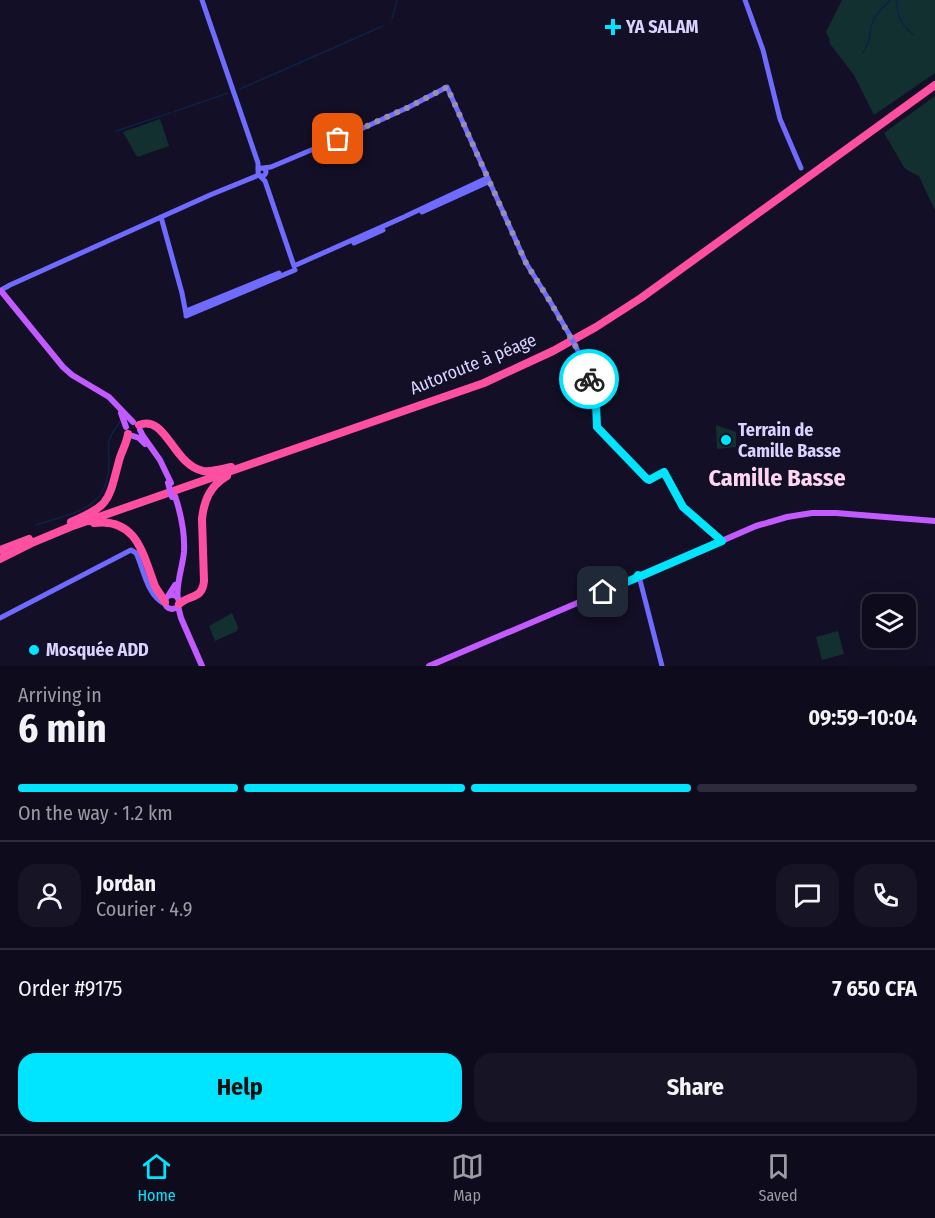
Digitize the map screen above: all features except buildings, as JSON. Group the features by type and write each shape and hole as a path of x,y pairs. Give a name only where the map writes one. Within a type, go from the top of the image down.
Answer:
{"highway":[{"name":"Autoroute à péage","path":"242,466 484,379 576,336 640,296 935,84"},
{"path":"137,426 149,423 158,427 186,463 199,470 215,471 242,466"},
{"path":"0,559 101,507 112,489 129,432"},
{"path":"0,550 242,466"},
{"path":"178,603 197,596 203,588 202,519 208,495 219,481 242,466"},
{"path":"47,534 102,522 111,522 122,527 135,539 157,590 167,603"}],"main road":[{"path":"0,290 63,367 109,397 137,426 160,460 173,496 181,542 175,586 167,603"},
{"path":"0,290 56,363 70,376 100,393 123,415 129,432 141,440 154,455 169,483"},
{"path":"129,432 129,423 137,426"},
{"path":"129,432 139,434 137,426"},
{"path":"173,496 182,520 184,541 177,592 178,603 181,618 200,666"},
{"path":"436,666 766,522 812,513 849,514 935,523"},
{"path":"429,666 755,529 787,519 827,515 935,523"},
{"path":"167,603 174,595 178,603"},
{"path":"167,603 176,608 178,603"},
{"path":"167,603 176,615 200,666"}],"street":[{"path":"203,0 295,267"},
{"path":"745,0 762,50 780,119 801,168"},
{"path":"0,290 271,167 361,129 447,87 526,265 551,303 586,369 596,404 597,427 647,479 664,472 683,507 722,541"},
{"path":"0,290 262,173"},
{"path":"161,217 186,313 371,234 488,180"},
{"path":"0,618 131,550 138,557 152,593 161,602 167,603"},
{"path":"639,578 662,666"}],"green space":[{"path":"842,0 935,0 935,73 874,115 854,75 830,44 826,32"},
{"path":"935,96 935,211 919,176 904,167 884,133"},
{"path":"160,119 169,146 137,157 123,132"},
{"name":"Terrain de Camille Basse","path":"716,425 736,432 736,447 717,449"},
{"path":"232,613 238,627 237,631 215,641 209,626"},
{"path":"838,631 844,654 822,660 816,637"}],"waterway":[{"path":"392,19 397,0"},
{"path":"863,52 868,43 874,19 890,0"},
{"path":"896,0 900,19 913,35"},
{"path":"240,89 383,26"},
{"path":"173,112 228,93"},
{"path":"116,131 170,113"},
{"path":"36,525 74,513 95,501 107,480 109,441 121,420"}],"way so far":[{"path":"338,139 447,87 526,263 581,356 589,379"}],"place":[{"name":"YA SALAM","path":"613,27"},
{"name":"Terrain de Camille Basse","path":"726,440"},
{"name":"Mosquée ADD","path":"34,650"}],"district":[{"name":"Camille Basse","path":"777,478"}],"route":[{"path":"589,379 596,404 597,427 647,479 664,472 683,507 722,541 641,576 638,575 636,578 603,592"}]}
